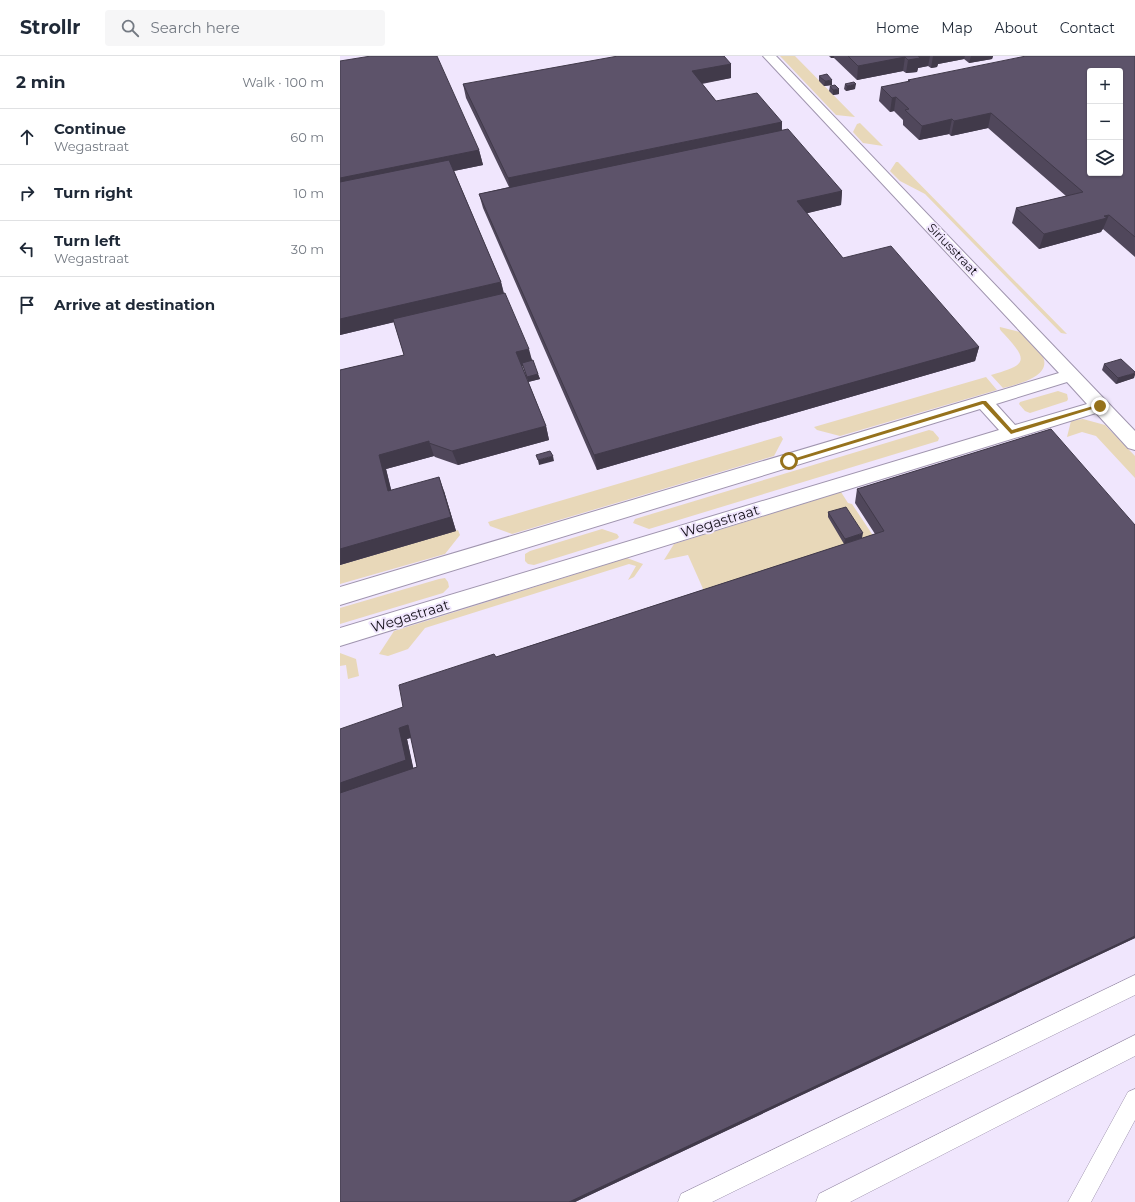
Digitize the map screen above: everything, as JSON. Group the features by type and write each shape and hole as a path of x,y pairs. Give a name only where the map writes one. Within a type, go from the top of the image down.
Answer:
{"street":[{"name":"Siriusstraat","path":"769,56 1135,443"},
{"path":"340,596 1072,375"},
{"path":"984,402 1011,432"},
{"name":"Wegastraat","path":"340,637 1100,406"}],"lane":[{"path":"689,1202 1135,985"},
{"path":"827,1202 1135,1044"},
{"path":"1079,1202 1135,1099"}],"shaded area":[{"path":"780,56 795,56 855,117 836,115"},
{"path":"860,123 883,146 863,143 853,132 857,124"},
{"path":"896,162 898,162 1067,334 1061,333 925,194 900,181 890,171"},
{"path":"1000,327 1020,332 1043,357 1044,364 1042,370 1031,379 1003,388 991,375 1018,365 1020,356 1018,350 1000,330"},
{"path":"986,377 997,390 840,436 817,430 814,427"},
{"path":"1058,391 1067,394 1067,401 1030,413 1025,411 1019,404 1020,402"},
{"path":"1083,419 1105,425 1135,456 1135,478 1096,436 1082,432 1067,437 1071,421"},
{"path":"929,430 933,431 939,438 938,441 649,529 633,523 635,519"},
{"path":"781,436 783,439 774,456 512,534 490,526 488,522"},
{"path":"841,492 848,503 852,504 876,540 704,591 688,555 664,560 674,544"},
{"path":"602,529 617,534 619,537 617,539 534,565 528,564 525,561 525,554 530,551"},
{"path":"458,530 460,535 445,554 340,584 340,565"},
{"path":"627,558 643,564 634,577 628,580 636,566 629,564 425,628 408,649 388,656 379,654 394,631"},
{"path":"445,578 449,587 443,593 340,624 340,608"},
{"path":"340,653 356,659 359,676 348,679 346,665 340,666"}],"building":[{"path":"371,56 437,56 479,150 340,178 340,61"},
{"path":"618,56 724,56 731,64 692,71 716,101 757,93 782,122 508,178 463,84"},
{"path":"848,56 918,56 920,58 908,60 905,57 858,66"},
{"path":"1026,56 1135,56 1135,237 1109,215 1104,216 1107,218 1044,234 1016,208 1083,192 991,113 954,121 952,119 922,126 905,110 909,109 896,97 892,98 881,87 910,81 908,80"},
{"path":"827,74 832,80 825,81 819,76"},
{"path":"854,82 856,84 847,86 845,84"},
{"path":"835,85 839,89 833,90 830,86"},
{"path":"788,129 842,191 797,201 843,258 891,246 979,347 594,455 479,194"},
{"path":"449,160 501,282 340,319 340,182"},
{"path":"505,293 529,349 516,352 546,426 452,451 429,443 429,441 379,455 388,491 439,477 451,517 340,549 340,370 404,355 393,319"},
{"path":"1121,359 1135,373 1118,378 1104,364"},
{"path":"533,360 538,374 527,377 522,363"},
{"path":"1051,429 1135,525 1135,936 569,1202 340,1202 340,793 417,767 408,725 399,728 406,760 340,783 340,729 403,707 399,685 494,654 496,657 884,531 857,489"},
{"path":"550,451 553,456 538,460 536,455"},
{"path":"846,507 863,533 845,539 828,512"}],"route":[{"path":"789,461 984,402 1011,432 1100,406"}]}
